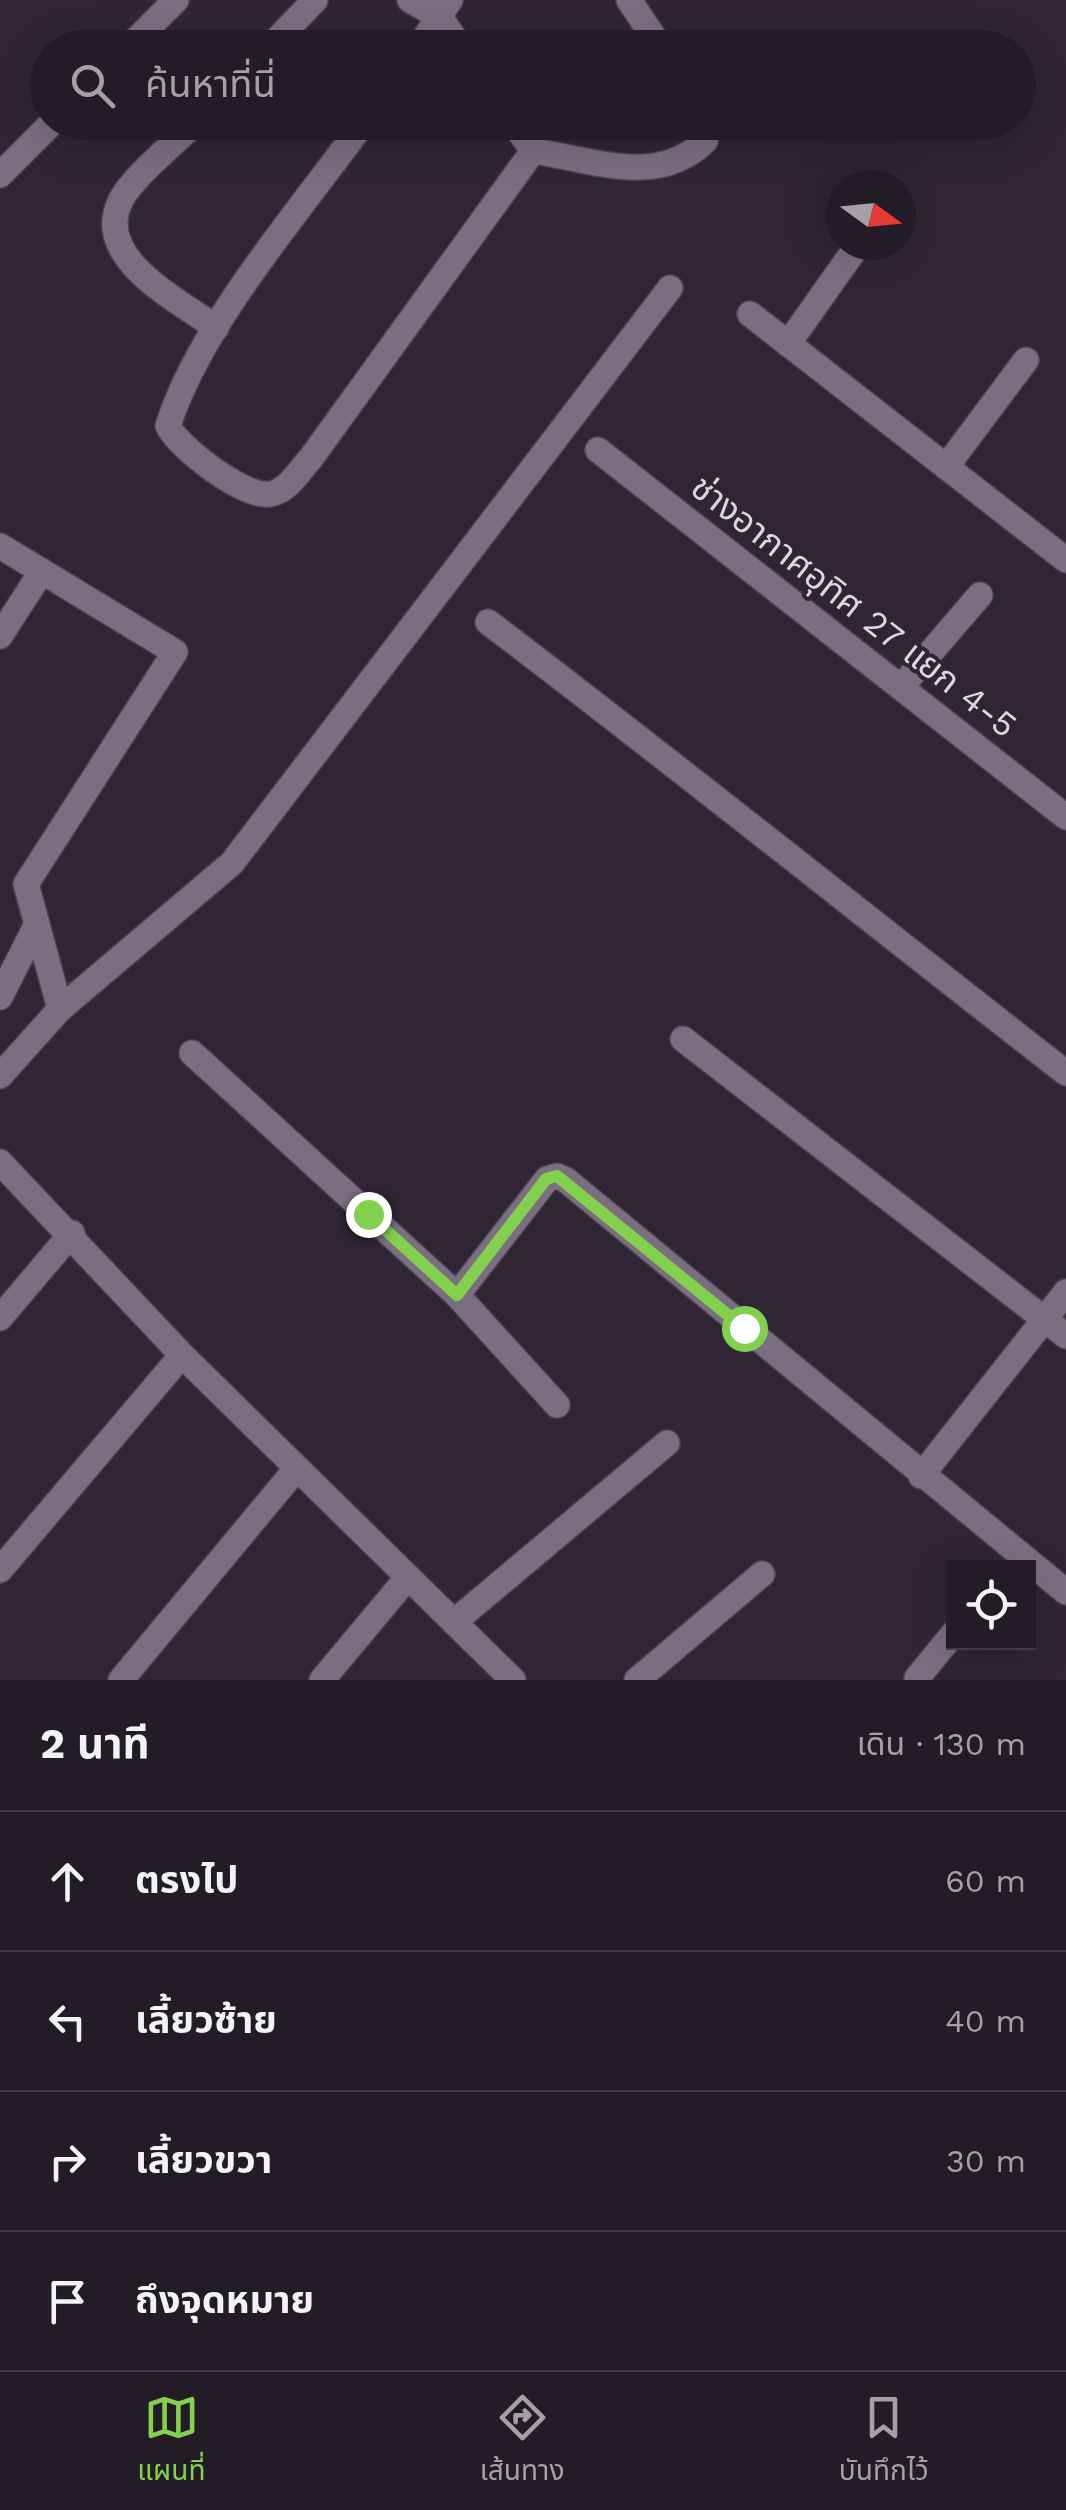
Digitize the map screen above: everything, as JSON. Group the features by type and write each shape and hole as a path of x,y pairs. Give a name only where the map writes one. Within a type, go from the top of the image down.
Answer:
{"street":[{"path":"146,30 176,0"},
{"path":"286,30 315,0"},
{"path":"410,0 445,9 430,30"},
{"path":"629,0 650,30"},
{"path":"0,175 34,140"},
{"path":"179,140 120,201 113,232 127,261 216,328"},
{"path":"351,140 192,364 168,426 177,444 250,491 268,494 284,488 311,458 533,152"},
{"path":"525,140 533,152 654,170 694,151 705,140"},
{"path":"788,344 847,260"},
{"path":"0,1076 60,1008 232,863 670,288"},
{"path":"750,314 1066,560"},
{"path":"946,467 1026,360"},
{"name":"ช่างอากาศอุทิศ 27 แยก 4-5","path":"598,450 1066,817"},
{"path":"0,546 175,652 26,884 60,1008"},
{"path":"0,636 42,571"},
{"path":"901,687 980,595"},
{"path":"488,622 733,808 796,863 1066,1073"},
{"path":"0,997 36,924"},
{"path":"684,1039 1056,1328"},
{"path":"192,1053 457,1295 557,1406"},
{"path":"0,1162 72,1233 182,1355 513,1680"},
{"path":"457,1295 546,1179 557,1176 921,1476 1010,1560"},
{"path":"0,1318 72,1233"},
{"path":"921,1476 1056,1328 1066,1292"},
{"path":"0,1570 182,1355"},
{"path":"454,1622 667,1443"},
{"path":"122,1680 297,1468"},
{"path":"637,1680 762,1574"},
{"path":"1036,1575 1066,1592"},
{"path":"322,1680 408,1577"},
{"path":"917,1678 946,1643"}],"route":[{"path":"368,1214 457,1295 546,1179 557,1176 744,1328"}]}
